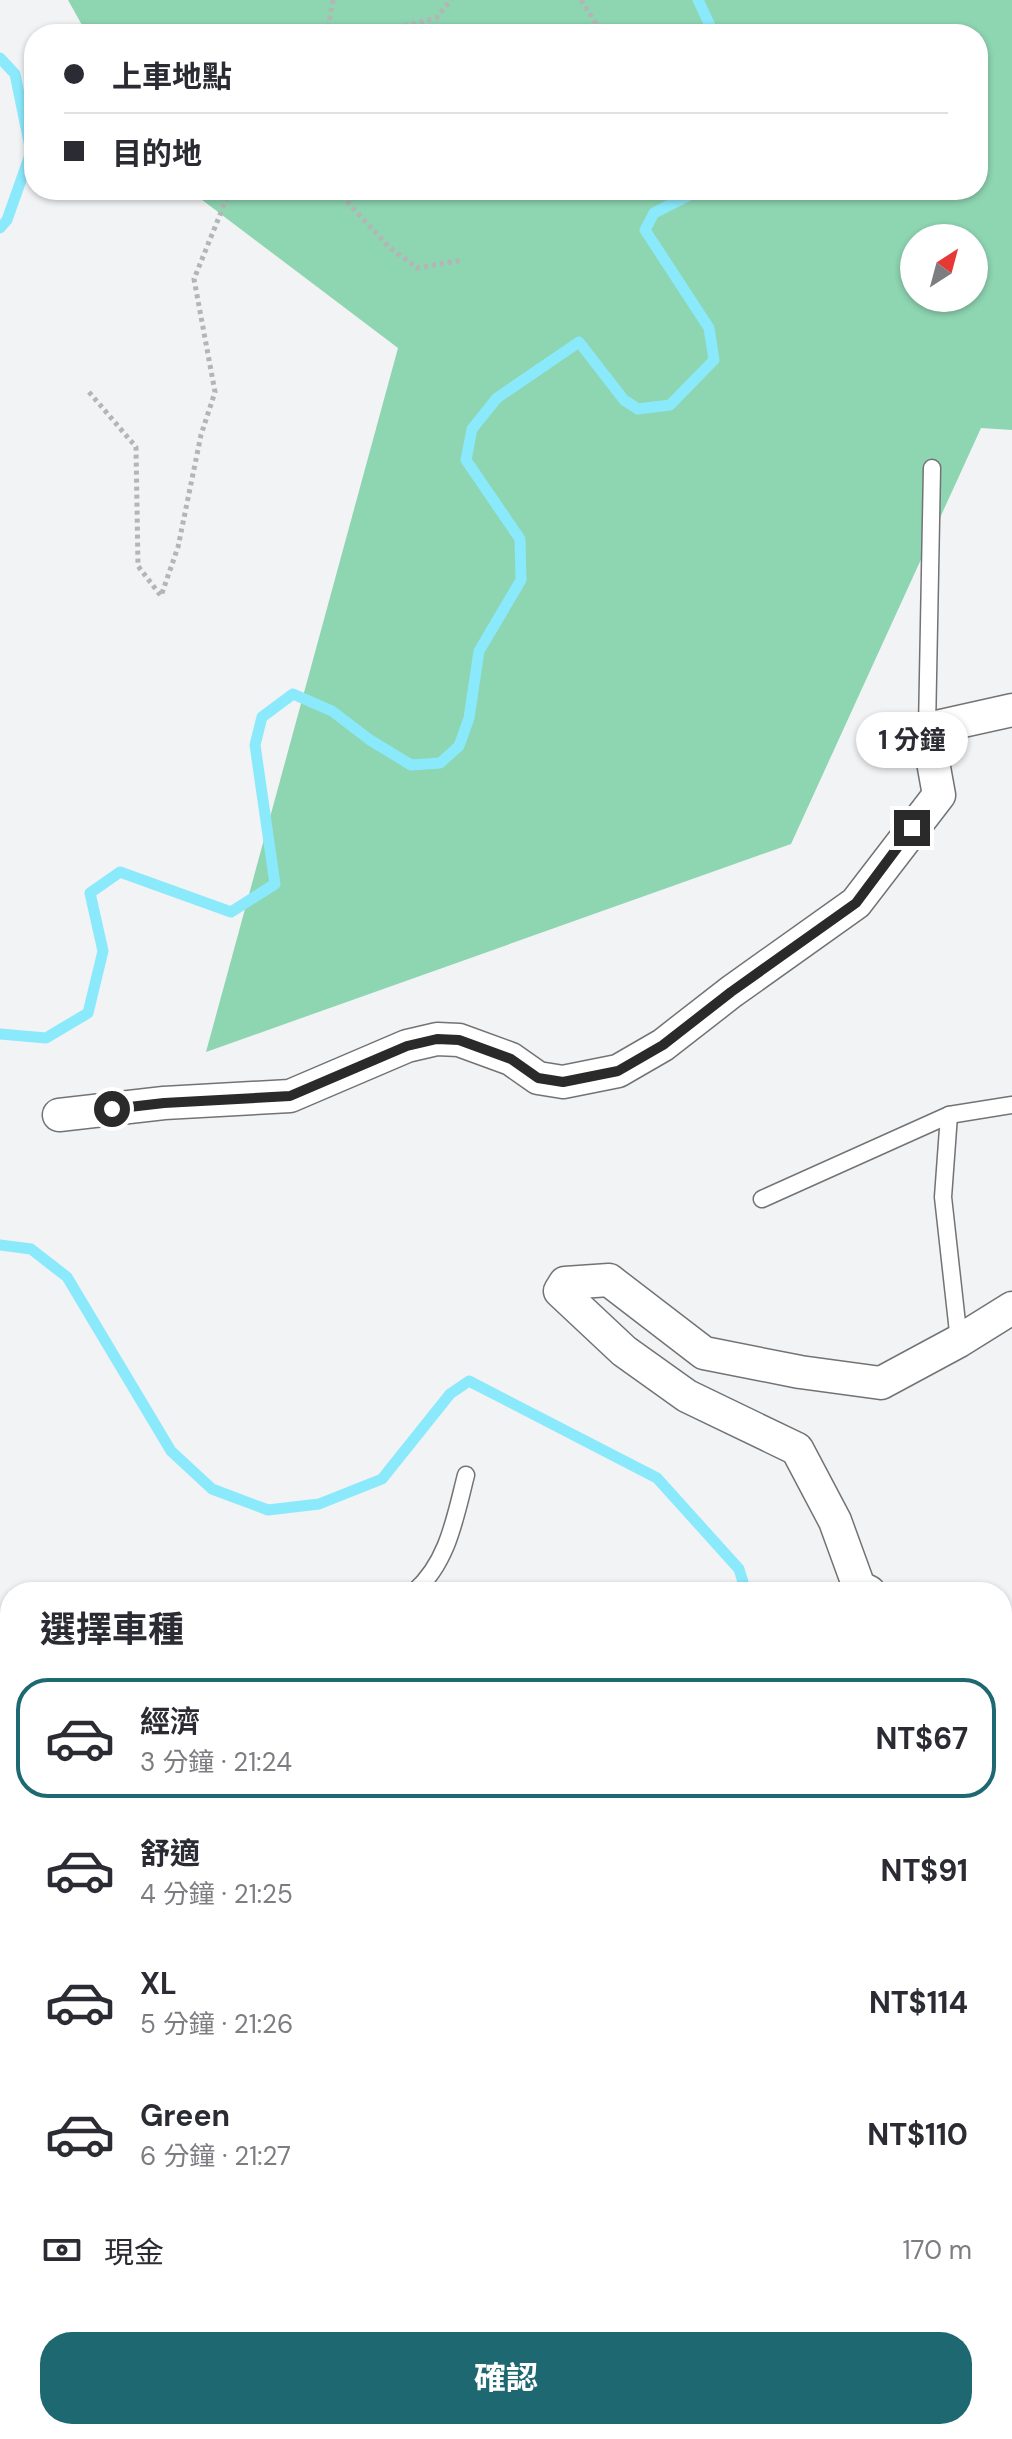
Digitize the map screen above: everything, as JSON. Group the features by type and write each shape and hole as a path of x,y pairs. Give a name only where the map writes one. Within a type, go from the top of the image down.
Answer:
{"street":[{"path":"59,1115 164,1103 290,1096 407,1046 437,1039 459,1040 511,1059 538,1078 563,1082 618,1071 663,1045 856,903 939,795 927,729 1012,710"},
{"path":"857,1582 835,1521 797,1449 687,1396 624,1351 560,1291 565,1283 609,1280 704,1353 800,1372 881,1383 1012,1308"}],"lane":[{"path":"927,729 932,468"},
{"path":"762,1199 949,1115 1012,1105"},
{"path":"949,1115 943,1197 959,1341"},
{"path":"425,1582 451,1537 466,1475"}],"path":[{"path":"329,24 333,0"},
{"path":"412,24 436,18 451,0"},
{"path":"581,0 597,24"},
{"path":"89,392 136,447 138,566 161,596 178,547 201,435 215,392 194,279 226,200"},
{"path":"345,200 388,246 417,268 462,260"}],"green space":[{"path":"68,0 1012,0 1012,430 981,428 791,844 206,1052 398,348 202,200 988,200 988,24 81,24"}],"waterway":[{"path":"698,0 709,24"},
{"path":"0,58 15,74 24,118"},
{"path":"0,228 7,220 24,172"},
{"path":"0,1034 46,1038 88,1013 103,951 90,893 120,872 231,912 275,884 255,745 262,717 293,694 332,711 370,740 411,765 440,763 459,746 469,718 479,651 521,580 520,539 466,460 472,429 497,398 579,342 624,400 638,409 670,405 714,360 709,328 645,230 654,213 679,200"},
{"path":"0,1245 31,1249 67,1277 171,1451 212,1489 268,1510 319,1504 382,1479 450,1394 469,1381 657,1478 739,1569 743,1582"}],"route":[{"path":"112,1109 290,1096 407,1046 437,1039 459,1040 511,1059 538,1078 563,1082 618,1071 663,1045 856,903 912,828"}]}
